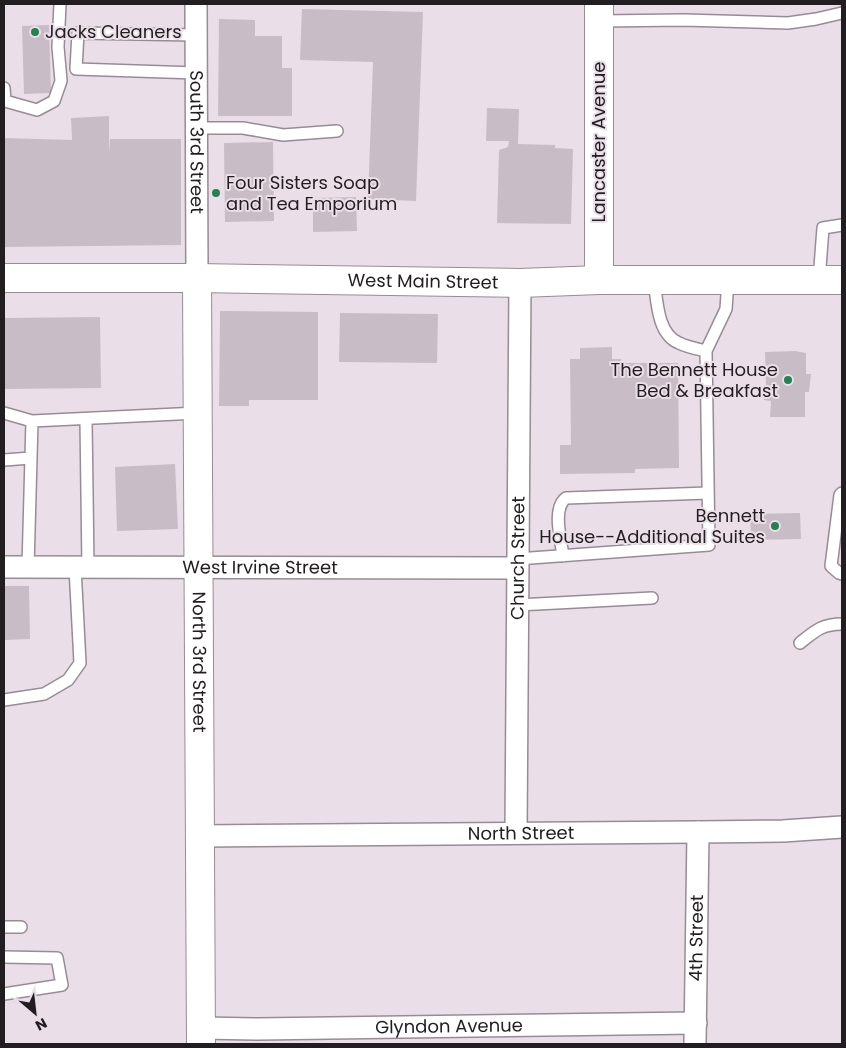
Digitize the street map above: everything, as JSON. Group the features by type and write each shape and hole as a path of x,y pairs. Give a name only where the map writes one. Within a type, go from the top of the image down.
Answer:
{"main road":[{"name":"Lancaster Avenue","path":"598,280 599,12"},
{"name":"West Main Street","path":"4,278 197,278 520,283 598,280 831,280"},
{"name":"North 3rd Street","path":"197,278 201,1036"}],"street":[{"name":"South 3rd Street","path":"196,4 197,278"},
{"name":"Church Street","path":"516,832 520,283"},
{"name":"West Irvine Street","path":"4,567 517,564"},
{"name":"North Street","path":"200,836 783,831 842,828"},
{"name":"4th Street","path":"696,1034 698,832"},
{"name":"Glyndon Avenue","path":"201,1036 258,1030 696,1034"}],"lane":[{"path":"4,88 5,102 37,110 54,101 61,81 58,47 60,4"},
{"path":"599,12 684,20 788,23 842,13"},
{"path":"196,35 78,34 76,69 196,73"},
{"path":"196,128 243,128 284,136 337,131"},
{"path":"831,280 823,228 842,225"},
{"path":"654,280 660,319 667,332 678,343 706,351"},
{"path":"517,564 563,556 708,545 706,351 726,309 728,280"},
{"path":"4,413 32,421 198,414"},
{"path":"4,700 44,694 68,680 80,663 86,420"},
{"path":"28,567 32,421"},
{"path":"4,460 31,458"},
{"path":"563,556 558,509 561,502 566,498 708,493"},
{"path":"842,493 840,496 831,566 842,574"},
{"path":"518,605 652,598"},
{"path":"800,643 812,633 828,624 842,624"},
{"path":"4,928 21,927"},
{"path":"4,957 57,958 62,985 4,994"}],"building":[{"path":"302,9 423,12 416,201 368,199 373,62 300,60"},
{"path":"219,19 255,20 255,36 282,36 282,68 292,68 292,116 218,116"},
{"path":"49,25 51,93 24,94 22,26"},
{"path":"487,108 519,109 518,144 555,145 555,148 573,149 571,224 497,223 499,150 508,147 509,141 486,141"},
{"path":"109,116 109,153 110,139 181,139 181,245 4,247 4,138 72,140 71,118"},
{"path":"273,142 274,221 225,222 224,143"},
{"path":"356,197 357,231 313,232 313,198"},
{"path":"220,311 318,312 318,400 249,400 249,406 219,406"},
{"path":"340,313 438,314 437,363 339,362"},
{"path":"100,317 101,388 4,389 4,318"},
{"path":"612,347 612,359 621,359 621,363 678,363 679,468 635,469 635,473 560,474 560,445 571,445 570,359 580,359 580,348"},
{"name":"The Bennett House Bed & Breakfast","path":"795,351 806,353 806,374 811,374 809,392 805,392 805,417 770,417 771,401 764,400 762,389 766,385 765,352"},
{"path":"175,464 178,529 117,531 115,467"},
{"name":"Bennett House--Additional Suites","path":"800,513 801,539 751,540 750,514"},
{"path":"4,586 29,586 30,639 4,640"}],"place":[{"name":"Jacks Cleaners","path":"35,32"},
{"name":"Four Sisters Soap and Tea Emporium","path":"216,193"},
{"name":"The Bennett House Bed & Breakfast","path":"788,380"},
{"name":"Bennett House--Additional Suites","path":"775,526"}]}
